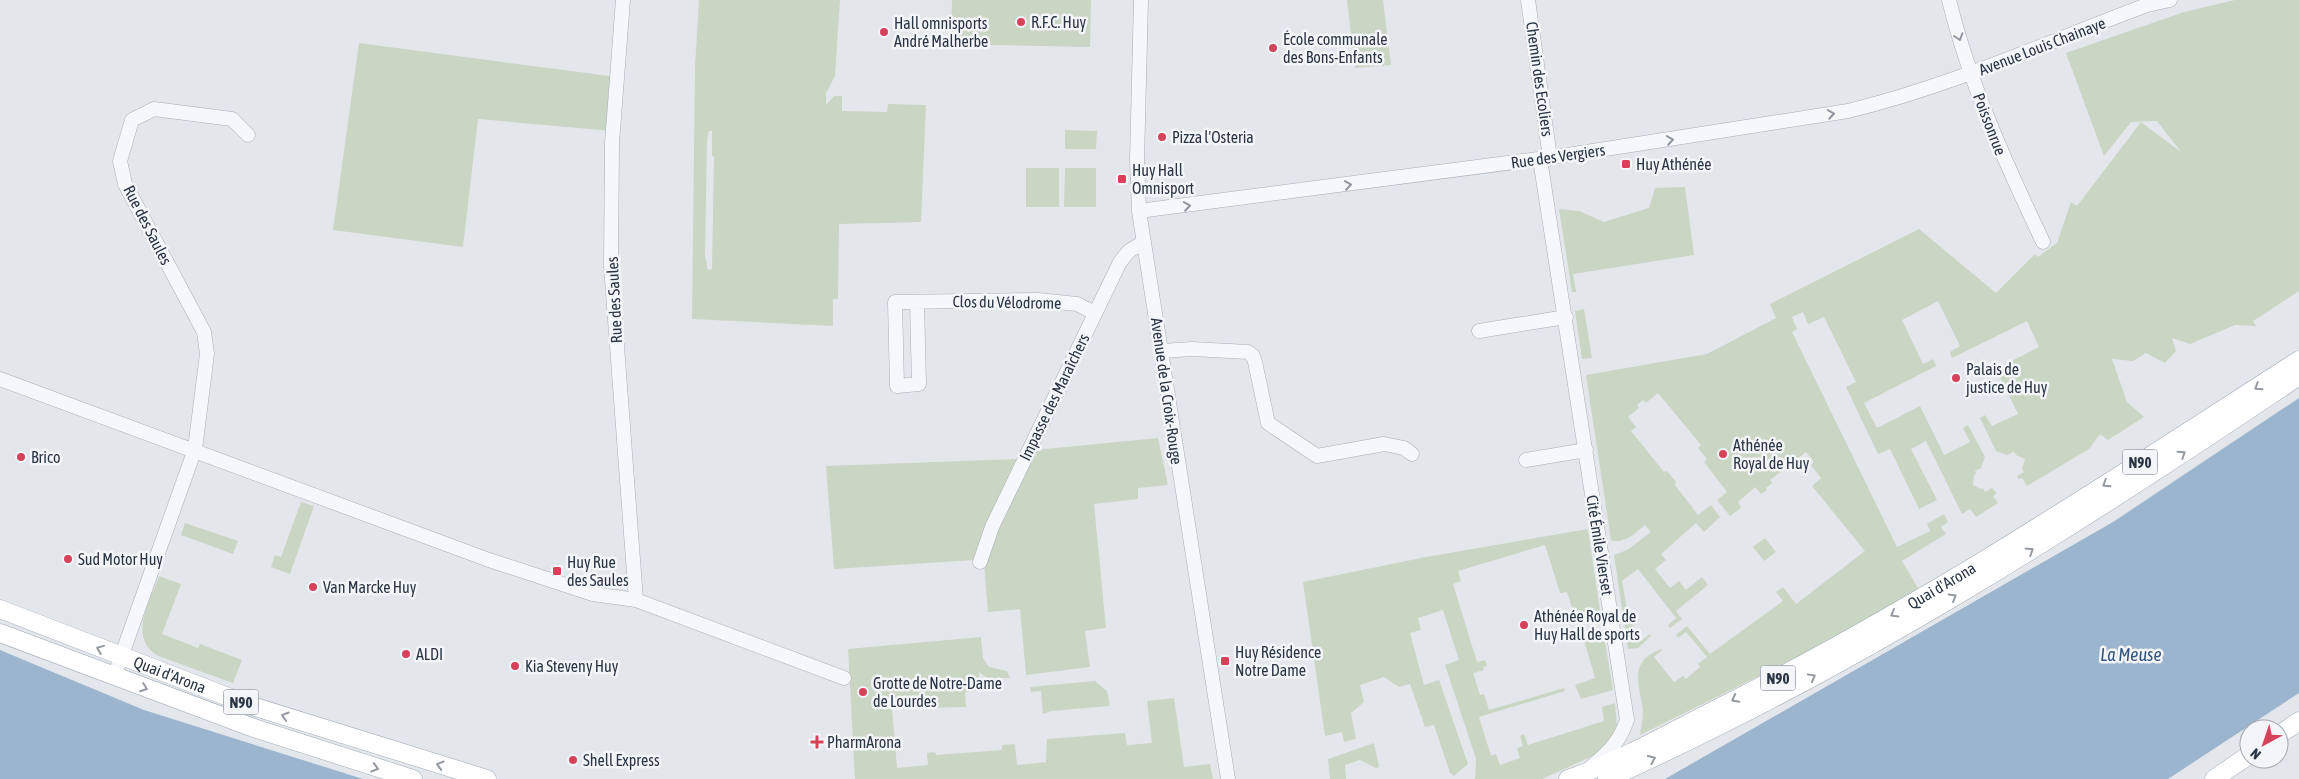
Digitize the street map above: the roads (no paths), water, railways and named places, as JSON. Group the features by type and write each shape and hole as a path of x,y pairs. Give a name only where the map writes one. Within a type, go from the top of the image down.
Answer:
{"main road":[{"name":"Quai d'Arona","path":"1568,779 1637,748 1797,668 1889,617 1982,563 2299,360"},
{"name":"Quai d'Arona","path":"1607,779 1662,755 1896,631 2121,494 2299,376"},
{"name":"Quai d'Arona","path":"0,609 249,705 487,779"},
{"name":"Quai d'Arona","path":"0,633 254,728 413,779"},
{"path":"2214,779 2239,762"}],"street":[{"name":"Rue des Saules","path":"623,0 612,143 612,266 636,600"},
{"name":"Avenue de la Croix-Rouge","path":"1141,0 1137,160 1139,211 1228,779"},
{"name":"Chemin des Ecoliers","path":"1528,0 1545,158"},
{"name":"Poissonrue","path":"1950,0 1971,73 2002,156 2043,242"},
{"name":"Avenue Louis Chainaye","path":"1971,73 2147,2 2170,0"},
{"name":"Rue des Vergiers","path":"1139,211 1545,158 1848,111 1888,101 1971,73"},
{"name":"Rue des Saules","path":"114,677 194,449 207,354 204,332 126,184 120,161 132,120 154,109 232,119 248,135"},
{"name":"Cité Émile Vierset","path":"1545,158 1566,317 1627,720 1621,736 1612,750 1585,772"},
{"name":"Impasse des Maraîchers","path":"980,562 992,527 1120,262 1129,251 1144,242"},
{"name":"Clos du Vélodrome","path":"917,302 919,384 897,386 895,302 1038,300 1077,304 1095,314"},
{"path":"1479,331 1566,317"},
{"path":"1162,350 1192,349 1248,352 1253,356 1255,362 1268,423 1312,454 1322,455 1384,444 1404,448 1412,454"},
{"path":"0,379 194,449 489,560 593,594 636,600 844,678"},
{"path":"1526,460 1586,450"}],"water":[{"name":"La Meuse","path":"2299,398 2299,693 2259,719 2239,719 2239,732 2168,779 1665,779 2113,522"},
{"path":"0,650 144,710 363,779 0,779"}],"place":[{"name":"R.F.C. Huy","path":"1021,22"},
{"name":"Hall omnisports André Malherbe","path":"884,32"},
{"name":"École communale des Bons-Enfants","path":"1273,48"},
{"name":"Pizza l'Osteria","path":"1162,137"},
{"name":"Huy Athénée","path":"1626,164"},
{"name":"Huy Hall Omnisport","path":"1122,179"},
{"name":"Palais de justice de Huy","path":"1956,378"},
{"name":"Athénée Royal de Huy","path":"1723,454"},
{"name":"Brico","path":"21,457"},
{"name":"Sud Motor Huy","path":"68,559"},
{"name":"Huy Rue des Saules","path":"557,571"},
{"name":"Van Marcke Huy","path":"313,587"},
{"name":"Athénée Royal de Huy Hall de sports","path":"1524,625"},
{"name":"ALDI","path":"406,654"},
{"name":"Huy Résidence Notre Dame","path":"1225,661"},
{"name":"Kia Steveny Huy","path":"515,666"},
{"name":"Grotte de Notre-Dame de Lourdes","path":"863,692"},
{"name":"PharmArona","path":"817,742"},
{"name":"Shell Express","path":"573,760"}]}
